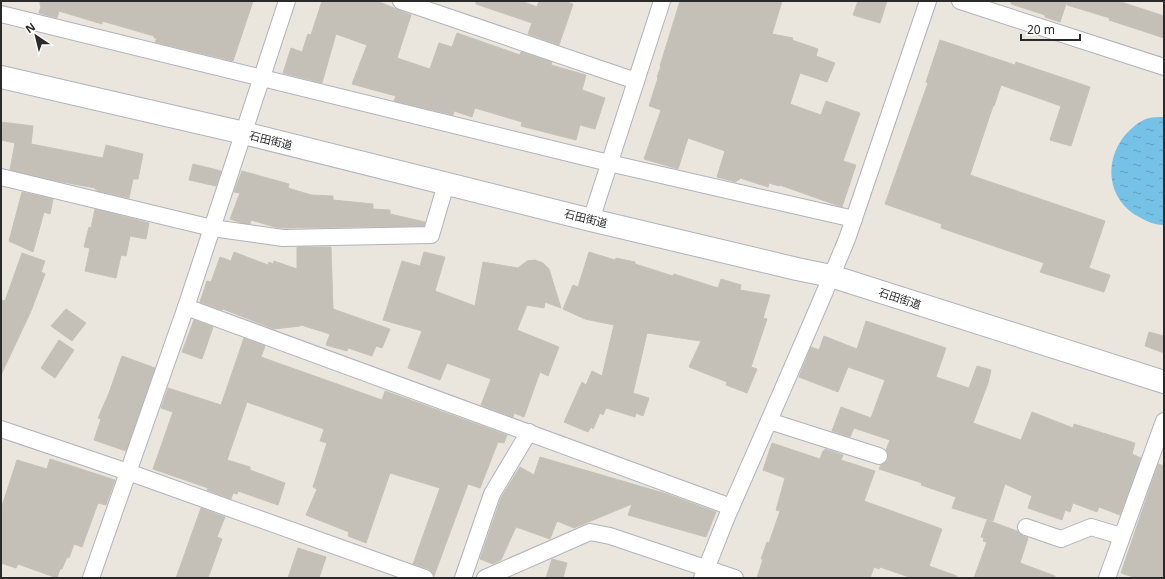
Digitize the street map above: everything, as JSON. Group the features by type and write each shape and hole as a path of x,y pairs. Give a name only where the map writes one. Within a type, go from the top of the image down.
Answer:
{"street":[{"path":"91,578 186,307 288,1"},
{"path":"401,1 636,81"},
{"path":"591,220 662,1"},
{"path":"704,573 731,507 845,245 928,1"},
{"path":"960,1 1164,67"},
{"path":"1,14 609,163 854,219"},
{"name":"石田街道","path":"1,77 244,133 591,220 831,276 1164,382"},
{"path":"1,177 212,228 283,238 431,235 446,184"},
{"path":"186,307 731,507"},
{"path":"769,421 879,456"},
{"path":"1107,578 1164,421"},
{"path":"1,429 128,472 426,578"},
{"path":"463,578 492,494 528,432"},
{"path":"1026,527 1061,539 1090,527 1121,536"},
{"path":"485,578 590,532 610,536 704,573 735,578"}],"water":[{"path":"1164,117 1164,225 1149,222 1141,218 1129,210 1120,201 1114,189 1112,164 1115,151 1133,127 1146,119"}],"building":[{"path":"40,1 253,1 233,61 155,42 157,38 154,38 154,36 102,21 102,24 59,11 57,18 39,13 41,6"},
{"path":"322,1 377,1 411,15 397,58 430,69 439,43 452,47 457,33 520,55 521,52 552,62 551,65 586,75 582,90 605,98 595,129 580,125 576,140 521,126 522,122 475,108 472,117 454,111 453,115 394,101 396,96 352,84 367,45 336,34 322,83 283,73 291,48 302,52 308,34 311,35"},
{"path":"476,1 522,1 537,7 539,1 564,1 573,4 559,45 528,34 532,23 476,4"},
{"path":"680,1 782,1 772,34 793,38 792,40 818,49 816,56 835,63 827,82 800,73 790,104 821,115 826,101 860,113 843,161 856,165 842,207 780,185 769,183 768,187 740,178 736,182 717,177 725,151 688,138 678,169 644,159 661,110 649,106"},
{"path":"858,1 887,1 880,23 853,15"},
{"path":"1011,1 1067,1 1060,22 1045,17 1045,15 1011,4"},
{"path":"1068,1 1118,1 1164,16 1164,38 1109,20 1110,18 1067,5"},
{"path":"940,40 1015,65 1016,62 1090,87 1071,146 1050,140 1061,106 1001,85 970,175 1105,221 1089,268 1110,275 1104,292 1040,272 1044,263 941,228 942,224 885,204 928,83 926,82"},
{"path":"1,122 33,126 31,144 103,158 106,145 143,154 138,179 133,179 129,198 98,191 95,188 10,170 15,143 1,140"},
{"path":"193,164 221,171 216,186 189,180"},
{"path":"242,171 289,184 288,188 311,195 333,196 333,200 373,204 373,209 390,210 390,214 425,222 424,226 284,228 251,220 250,224 242,223 230,219 240,193 234,192"},
{"path":"22,192 53,199 50,214 44,212 33,252 9,241"},
{"path":"95,209 149,223 146,239 130,236 126,256 121,255 116,278 85,271 90,248 84,247 89,227 91,228"},
{"path":"297,247 331,247 333,309 390,329 382,348 376,346 372,356 348,348 347,351 326,345 330,334 301,325 274,329 223,309 222,310 200,302 207,281 211,282 220,257 231,261 234,252 268,265 269,262 273,264 274,261 297,269"},
{"path":"424,252 445,257 435,291 475,306 483,262 518,268 527,261 535,260 543,263 549,269 561,308 545,302 544,308 527,305 517,330 559,347 548,376 540,372 524,417 514,413 513,417 481,405 491,379 447,363 440,380 408,368 422,331 383,320 402,261 420,266"},
{"path":"589,252 615,260 616,258 635,262 635,264 673,276 674,274 718,288 721,279 741,285 740,290 770,295 763,318 767,319 751,367 757,369 747,393 726,385 727,382 689,367 701,341 647,333 633,393 649,398 643,416 636,413 635,417 606,408 603,415 600,413 593,429 591,427 588,432 564,422 582,382 586,385 592,371 602,376 614,325 585,319 563,309 573,285 578,287"},
{"path":"22,253 45,261 41,272 45,274 31,311 1,375 1,300 5,301"},
{"path":"66,309 86,323 72,341 51,326"},
{"path":"194,320 213,327 202,359 182,352"},
{"path":"866,321 946,348 936,377 969,388 977,366 991,370 988,383 973,423 1021,440 1032,412 1073,428 1074,424 1135,443 1132,454 1141,458 1120,515 1099,507 1097,512 1073,503 1070,512 1065,510 1062,520 1028,508 1032,496 1005,484 993,521 952,508 956,497 921,485 922,483 879,469 888,459 886,450 890,440 854,428 850,437 832,431 841,407 871,418 885,380 848,367 838,392 799,377 811,347 819,350 824,336 857,349"},
{"path":"1149,332 1164,336 1164,353 1145,346"},
{"path":"244,338 265,346 261,357 382,400 385,391 507,435 504,443 498,442 480,488 468,484 434,576 429,569 413,564 440,488 390,473 366,543 348,536 349,532 306,515 317,489 313,487 327,443 320,441 324,429 247,402 227,460 250,467 250,470 285,483 278,505 238,491 237,494 233,493 231,499 207,490 208,488 153,469 173,412 161,408 168,388 221,405"},
{"path":"59,340 74,350 55,378 41,368"},
{"path":"122,356 155,368 126,451 94,440 101,419 98,418 109,393"},
{"path":"772,443 820,459 825,449 843,455 841,460 875,471 864,501 942,529 929,566 957,576 957,578 912,578 880,567 879,569 874,567 870,578 757,578 763,559 761,559 767,542 769,543 780,511 776,510 785,478 763,470"},
{"path":"540,457 667,494 716,512 706,537 628,515 632,504 574,528 557,521 550,539 516,527 501,560 493,564 480,559 501,498 520,467 534,475"},
{"path":"50,459 115,480 106,505 98,503 82,547 74,544 69,558 67,557 57,578 18,564 16,568 1,563 1,509 17,460 47,469"},
{"path":"1158,464 1164,466 1164,578 1136,578 1121,573"},
{"path":"201,508 225,517 217,537 222,539 208,578 176,578"},
{"path":"987,520 1017,531 1028,538 1020,563 1055,576 1055,578 974,578 987,542 983,541 984,538 981,537"},
{"path":"298,548 326,557 319,578 288,578"},
{"path":"552,559 567,563 563,578 546,578"}]}
